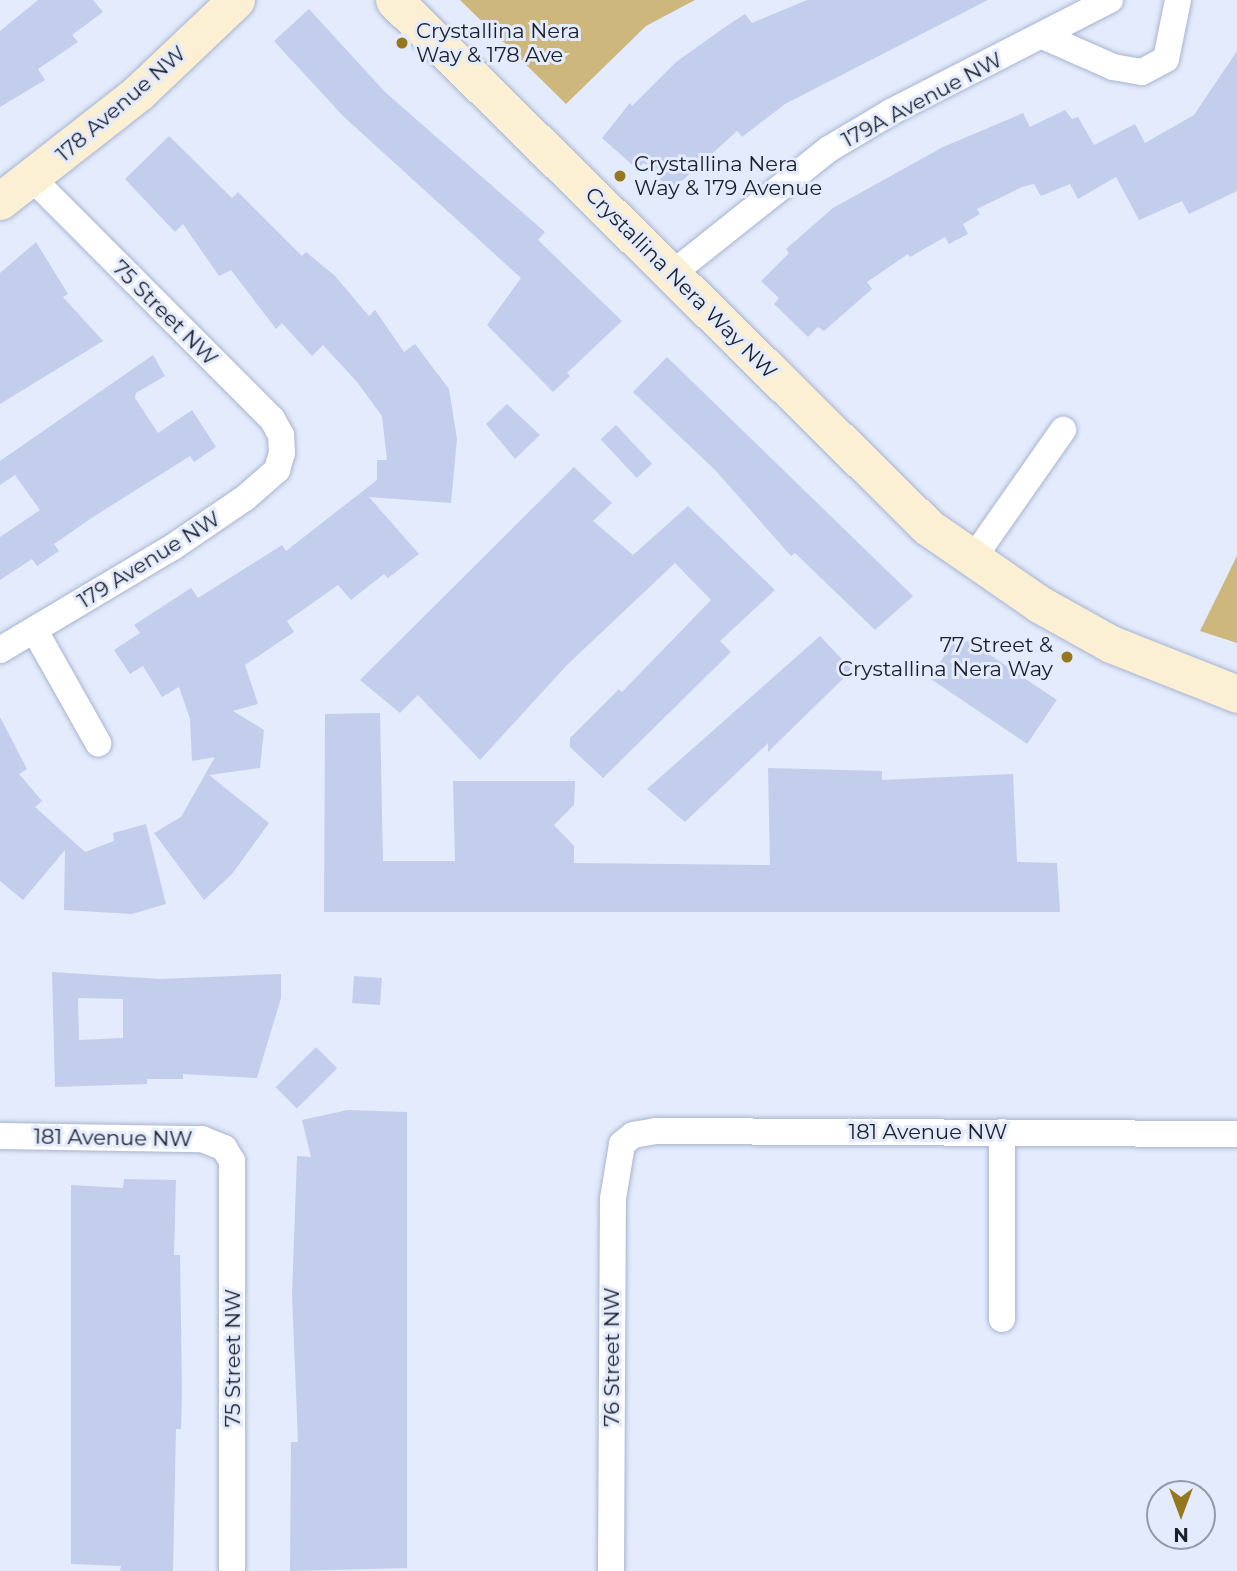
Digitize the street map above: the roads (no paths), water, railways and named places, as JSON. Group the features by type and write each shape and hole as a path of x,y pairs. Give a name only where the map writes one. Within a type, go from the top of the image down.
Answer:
{"street":[{"name":"178 Avenue NW","path":"0,201 33,179 138,93 236,0"},
{"name":"Crystallina Nera Way NW","path":"394,0 673,273 879,483 972,560 1111,644 1237,694"},
{"name":"179A Avenue NW","path":"673,273 829,149 891,112 1110,0"},
{"path":"1043,36 1112,67 1142,72 1166,59 1178,0"},
{"name":"75 Street NW","path":"33,179 272,419 281,435 282,453"},
{"path":"972,560 1063,430"},
{"name":"179 Avenue NW","path":"0,650 35,631 245,498 277,470 282,453"},
{"path":"35,631 98,743"},
{"name":"181 Avenue NW","path":"622,1144 633,1135 655,1131 1237,1134"},
{"path":"1002,1132 1002,1319"},
{"name":"181 Avenue NW","path":"0,1136 179,1137 224,1148"},
{"name":"76 Street NW","path":"611,1571 613,1199 622,1144"},
{"name":"75 Street NW","path":"224,1148 235,1177 232,1571"}],"place":[{"name":"Crystallina Nera Way & 178 Ave","path":"402,43"},
{"name":"Crystallina Nera Way & 179 Avenue","path":"620,176"},
{"name":"77 Street & Crystallina Nera Way","path":"1067,657"}]}
